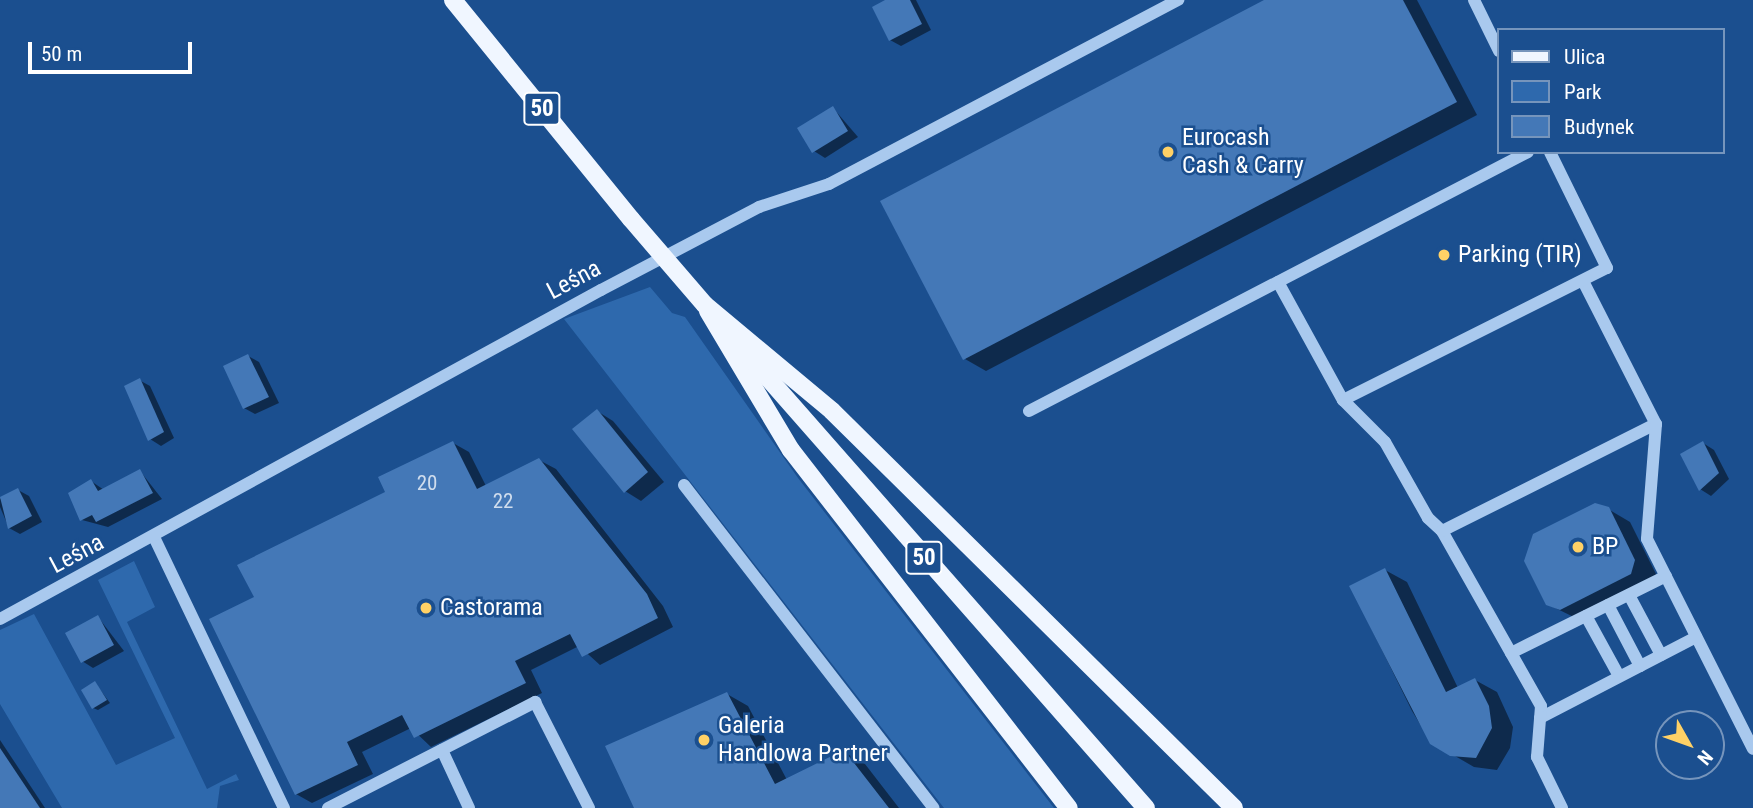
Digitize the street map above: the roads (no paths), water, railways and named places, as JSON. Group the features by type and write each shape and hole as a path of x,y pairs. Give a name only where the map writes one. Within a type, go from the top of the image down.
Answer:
{"main road":[{"name":"50","path":"453,0 631,219 1146,808"},
{"path":"705,305 791,450 1069,808"},
{"path":"705,305 832,411 1234,808"}],"street":[{"name":"Leśna","path":"0,619 613,284 760,207 829,184 1178,0"},
{"path":"1474,0 1498,49"},
{"path":"1029,411 1524,154"},
{"path":"1343,400 1607,268 1551,154"},
{"path":"1583,281 1656,424 1647,539 1753,749"},
{"path":"1278,282 1343,400 1385,442 1428,518 1442,531 1541,706 1537,757 1562,808"},
{"path":"1442,531 1656,424"},
{"path":"684,485 934,808"},
{"path":"154,537 284,808"},
{"path":"1511,653 1666,576"},
{"path":"1629,595 1661,655"},
{"path":"1608,605 1640,666"},
{"path":"1586,616 1619,676"},
{"path":"1540,718 1696,637"},
{"path":"328,808 535,702 589,808"},
{"path":"442,750 469,808"}],"place":[{"name":"Eurocash Cash & Carry","path":"1168,152"},
{"name":"Parking (TIR)","path":"1444,255"},
{"name":"BP","path":"1578,547"},
{"name":"Castorama","path":"426,608"},
{"name":"Galeria Handlowa Partner","path":"704,740"}]}
